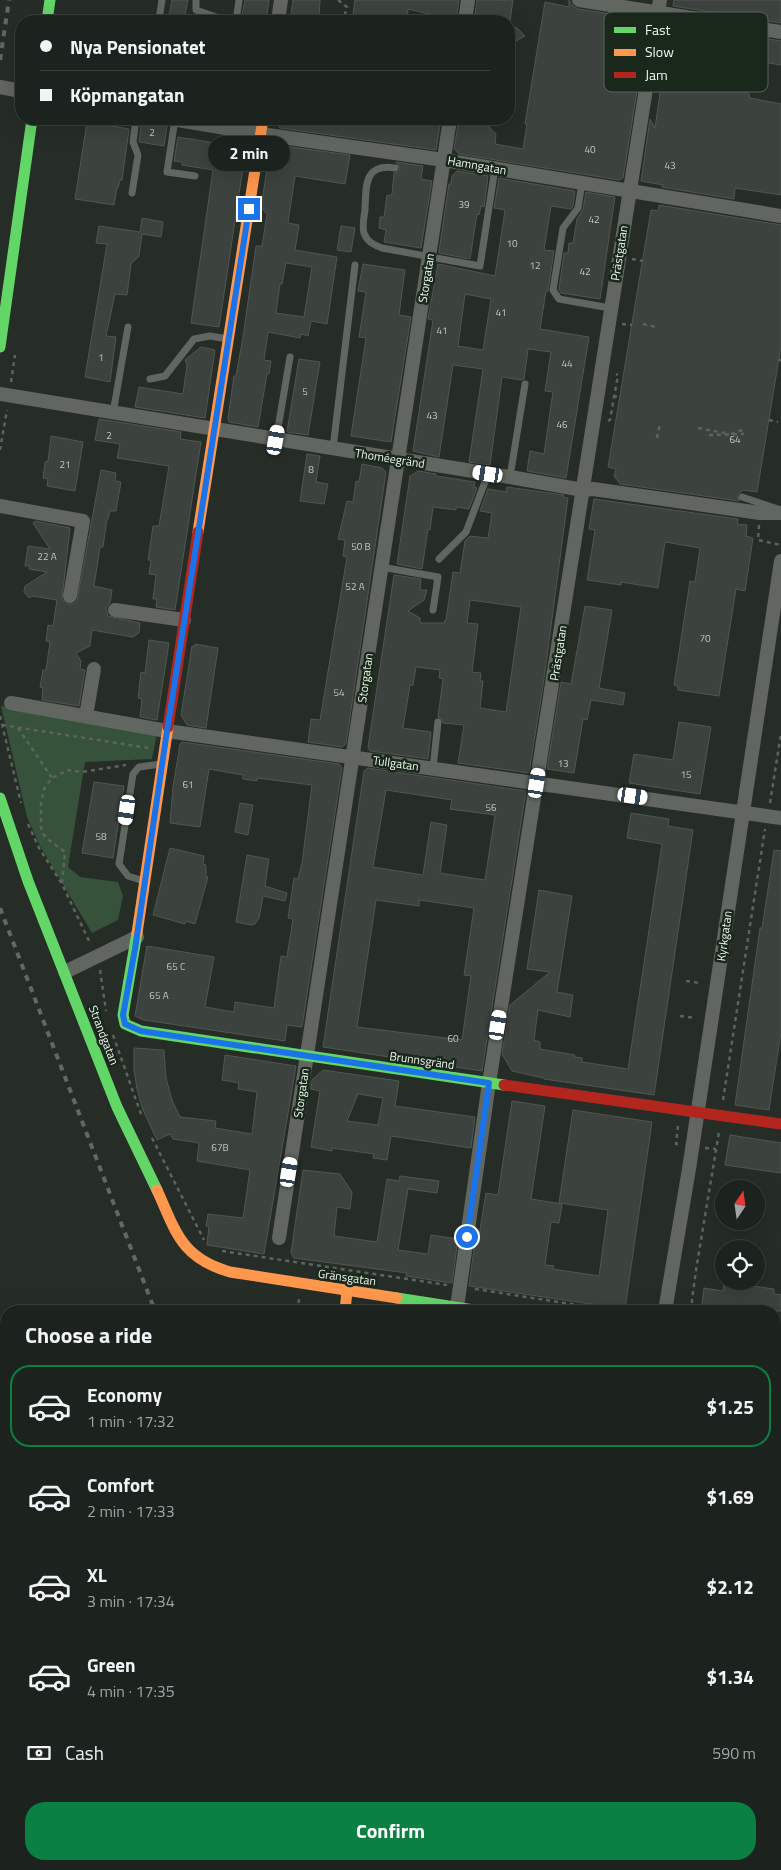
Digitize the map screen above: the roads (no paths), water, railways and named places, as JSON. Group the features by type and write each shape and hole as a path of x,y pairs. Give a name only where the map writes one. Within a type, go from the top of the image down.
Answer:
{"street":[{"path":"48,15 50,0"},
{"path":"279,15 281,0"},
{"path":"466,15 468,0"},
{"path":"579,0 659,6 687,12"},
{"path":"768,29 781,32"},
{"path":"0,87 15,90"},
{"name":"Prästgatan","path":"457,1305 489,1083 645,92"},
{"path":"0,347 31,125"},
{"name":"Hamngatan","path":"216,125 261,134 495,168 781,216"},
{"path":"65,972 136,937 262,125"},
{"name":"Storgatan","path":"279,1238 449,125"},
{"name":"Thoméegränd","path":"0,394 583,490 593,489 760,513 781,512"},
{"path":"0,506 83,521 70,596"},
{"name":"Kyrkgatan","path":"666,1305 698,1112 781,560"},
{"path":"115,610 184,620"},
{"path":"86,716 94,669"},
{"name":"Tullgatan","path":"11,704 167,731 775,817"},
{"name":"Strandgatan","path":"0,798 28,880 117,1107 179,1237 191,1255 210,1267"},
{"name":"Brunnsgränd","path":"136,937 123,1015 125,1024 141,1031 781,1124"},
{"name":"Gränsgatan","path":"210,1267 301,1284 443,1305"},
{"path":"346,1305 347,1291"}],"lane":[{"path":"160,15 162,0"},
{"path":"196,0 196,10 210,15"},
{"path":"237,15 239,0"},
{"path":"132,193 138,155 133,142 135,125"},
{"path":"173,125 167,172 195,176"},
{"path":"395,168 384,166 373,172 366,182 363,232 371,244 382,248 480,266 495,168"},
{"path":"582,183 578,208 562,228 553,290 559,299 610,308"},
{"path":"332,449 355,265"},
{"path":"113,413 128,327"},
{"path":"150,380 165,376 194,340 210,336 228,339"},
{"path":"276,440 290,357"},
{"path":"510,477 525,384"},
{"path":"439,559 466,532 488,474"},
{"path":"742,497 781,512"},
{"path":"381,567 438,577 433,610"},
{"path":"433,768 438,722"},
{"path":"145,881 128,876 119,864 133,774 139,767 162,764"}],"railway":[{"path":"0,60 9,0"},
{"path":"0,908 153,1305"}]}
